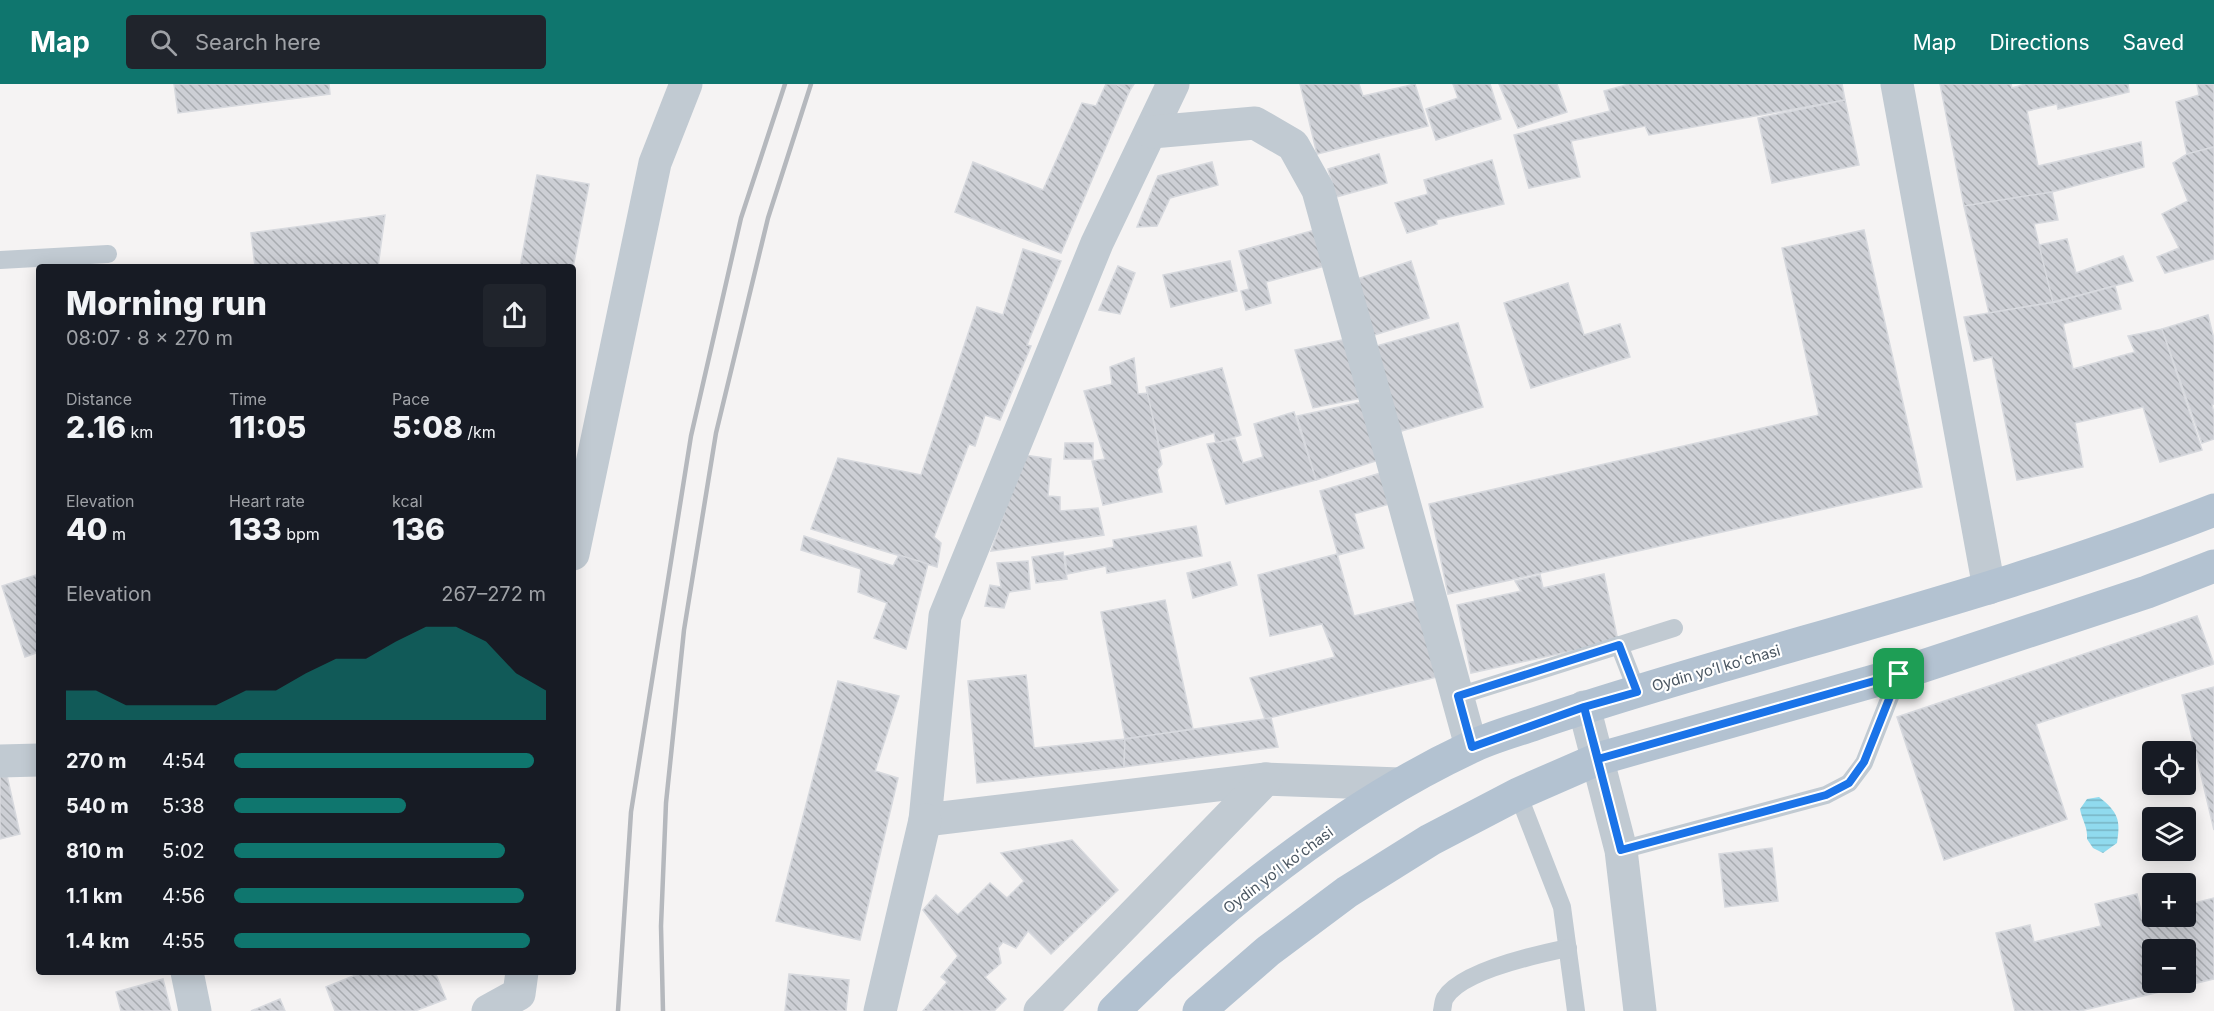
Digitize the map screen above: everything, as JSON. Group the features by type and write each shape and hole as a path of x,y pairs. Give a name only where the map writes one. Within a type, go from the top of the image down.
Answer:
{"main road":[{"name":"Oydin yoʻl koʻchasi","path":"1114,1011 1157,967 1234,901 1316,840 1400,783 1472,747 1584,707 2097,554 2214,510"},
{"path":"1199,1011 1268,951 1347,892 1430,840 1518,794 1598,759 1899,674 2147,592 2214,566"}],"street":[{"path":"576,540 655,164 686,84"},
{"path":"880,1011 925,820 945,616 1097,243 1173,84"},
{"path":"1897,84 1989,588"},
{"path":"1152,132 1255,123 1293,145 1318,190 1472,747"},
{"path":"1584,707 1621,850 1640,1011"},
{"path":"0,761 36,760"},
{"path":"925,820 1266,779 1400,783"},
{"path":"1040,1011 1266,779"},
{"path":"189,975 195,1011"},
{"path":"488,1011 519,994 522,975"}],"lane":[{"path":"0,260 108,254"},
{"path":"1458,696 1674,628"},
{"path":"1619,645 1637,692"},
{"path":"1621,850 1826,795 1849,783 1864,762 1899,674"},
{"path":"1518,794 1562,907 1576,1011"},
{"path":"1442,1011 1446,997 1463,981 1491,969 1568,948"}],"water":[{"path":"2099,797 2114,812 2119,828 2117,843 2103,853 2093,848 2087,839 2087,831 2080,809 2087,799"}],"building":[{"path":"174,84 329,84 330,94 178,113"},
{"path":"1106,84 1116,84 1129,92 1061,253 955,212 973,162 1043,190 1082,103 1096,106"},
{"path":"1116,84 1134,84 1129,92"},
{"path":"1300,84 1359,84 1363,96 1415,84 1428,126 1317,154"},
{"path":"1453,84 1490,84 1501,119 1436,140 1426,109 1458,98"},
{"path":"1499,84 1557,84 1567,112 1518,128"},
{"path":"1629,84 1842,84 1845,100 1649,135 1645,126 1571,141 1580,177 1529,188 1514,135 1610,111 1604,91"},
{"path":"1940,84 2011,84 2012,88 2025,84 2128,84 2129,92 2058,109 2057,104 2027,111 2038,166 2141,142 2144,167 2052,192 1964,206"},
{"path":"2197,84 2214,84 2214,147 2187,154 2176,102 2199,95"},
{"path":"1845,100 1859,165 1772,183 1758,118"},
{"path":"2214,147 2214,259 2165,273 2157,257 2179,248 2162,214 2188,201 2173,163 2187,154"},
{"path":"1379,154 1387,183 1336,197 1328,169"},
{"path":"1492,160 1504,204 1436,220 1437,224 1407,233 1395,203 1428,194 1424,180"},
{"path":"1212,162 1218,185 1170,198 1157,226 1137,227 1158,176"},
{"path":"537,175 589,184 574,264 521,264"},
{"path":"2052,192 2058,220 2034,224 2053,302 1989,313 1964,206"},
{"path":"385,215 378,264 255,264 251,233"},
{"path":"1315,230 1325,266 1266,282 1271,303 1246,310 1241,291 1249,289 1239,251"},
{"path":"1864,230 1922,487 1448,594 1429,504 1819,415 1782,248"},
{"path":"2067,239 2076,273 2123,256 2133,281 2053,302 2039,245"},
{"path":"1023,249 1061,261 1027,345 1031,346 1000,420 985,415 975,446 969,444 934,537 941,543 937,567 811,529 838,458 921,475 977,307 1003,315"},
{"path":"1230,261 1237,291 1171,307 1163,275"},
{"path":"1411,261 1429,318 1371,336 1354,280"},
{"path":"1118,266 1135,273 1120,314 1099,310"},
{"path":"1568,283 1584,335 1620,324 1630,357 1531,388 1504,303"},
{"path":"2115,286 2121,309 2063,324 2073,369 2135,352 2128,336 2162,329 2202,450 2160,462 2143,407 2075,423 2083,467 2017,480 1992,357 1974,361 1964,317 2056,302"},
{"path":"2208,315 2214,339 2214,404 2212,405 2214,439 2202,443 2162,329"},
{"path":"1458,323 1483,407 1398,432 1373,347"},
{"path":"1346,339 1367,397 1313,408 1295,350"},
{"path":"1134,358 1138,394 1148,393 1162,464 1157,470 1162,492 1103,505 1092,461 1105,459 1084,391 1112,384 1110,367"},
{"path":"1222,368 1241,435 1216,443 1214,433 1160,449 1146,387"},
{"path":"1367,401 1382,459 1316,480 1297,416"},
{"path":"1294,412 1316,480 1226,504 1207,444 1235,439 1243,463 1263,457 1254,424"},
{"path":"1065,443 1093,443 1093,459 1064,459"},
{"path":"1024,455 1051,459 1048,496 1060,497 1060,511 1098,508 1104,535 991,551"},
{"path":"1384,472 1393,503 1354,514 1364,548 1338,555 1320,491"},
{"path":"1196,526 1202,556 1107,573 1106,566 1067,574 1065,556 1114,547 1113,540"},
{"path":"804,536 893,566 899,555 928,564 906,649 874,638 887,603 858,592 861,569 801,550"},
{"path":"1063,552 1067,579 1036,583 1032,557"},
{"path":"1337,554 1354,616 1420,600 1437,677 1265,719 1250,678 1335,657 1322,624 1270,636 1258,575"},
{"path":"1028,561 1030,589 1009,592 1004,608 985,606 990,585 1001,587 997,563"},
{"path":"1230,562 1237,585 1193,598 1187,573"},
{"path":"1604,574 1618,641 1471,673 1457,605 1521,591 1515,581 1540,575 1543,588"},
{"path":"36,575 36,653 25,657 2,586"},
{"path":"1165,600 1193,729 1125,739 1101,612"},
{"path":"2197,616 2214,664 2036,724 2067,819 1944,860 1897,717"},
{"path":"1026,675 1034,748 1125,739 1124,767 977,783 968,681"},
{"path":"838,681 899,696 875,771 898,778 860,940 776,921"},
{"path":"2214,687 2214,830 2196,754 2196,741 2193,741 2182,695"},
{"path":"1271,718 1278,747 1124,767 1125,739"},
{"path":"6,771 20,834 0,839 0,773"},
{"path":"1072,840 1118,890 1051,954 1028,931 1016,948 1003,942 998,948 1001,963 985,977 1006,999 994,1011 923,1011 947,982 941,977 958,956 923,910 936,895 958,915 990,883 1007,898 1024,881 1001,853"},
{"path":"1772,848 1778,901 1725,907 1719,854"},
{"path":"2137,894 2142,927 2196,927 2196,902 2214,898 2214,979 2196,983 2196,939 2142,939 2142,993 2155,993 2080,1011 2015,1011 1996,933 2030,925 2034,942 2101,926 2095,904"},
{"path":"789,974 849,980 846,1011 785,1011"},
{"path":"356,975 436,975 446,999 415,1011 335,1011 326,987"},
{"path":"163,979 171,1011 121,1011 116,992"},
{"path":"280,999 285,1011 251,1011"}],"railway":[{"path":"618,1011 631,812 691,436 741,218 785,84"},
{"path":"663,1011 661,926 666,803 684,630 716,433 768,218 811,84"}],"route":[{"path":"1899,674 1598,759 1584,707 1472,747 1458,696 1619,645 1637,692 1584,707 1621,850 1826,795 1849,783 1864,762 1899,674"}]}
